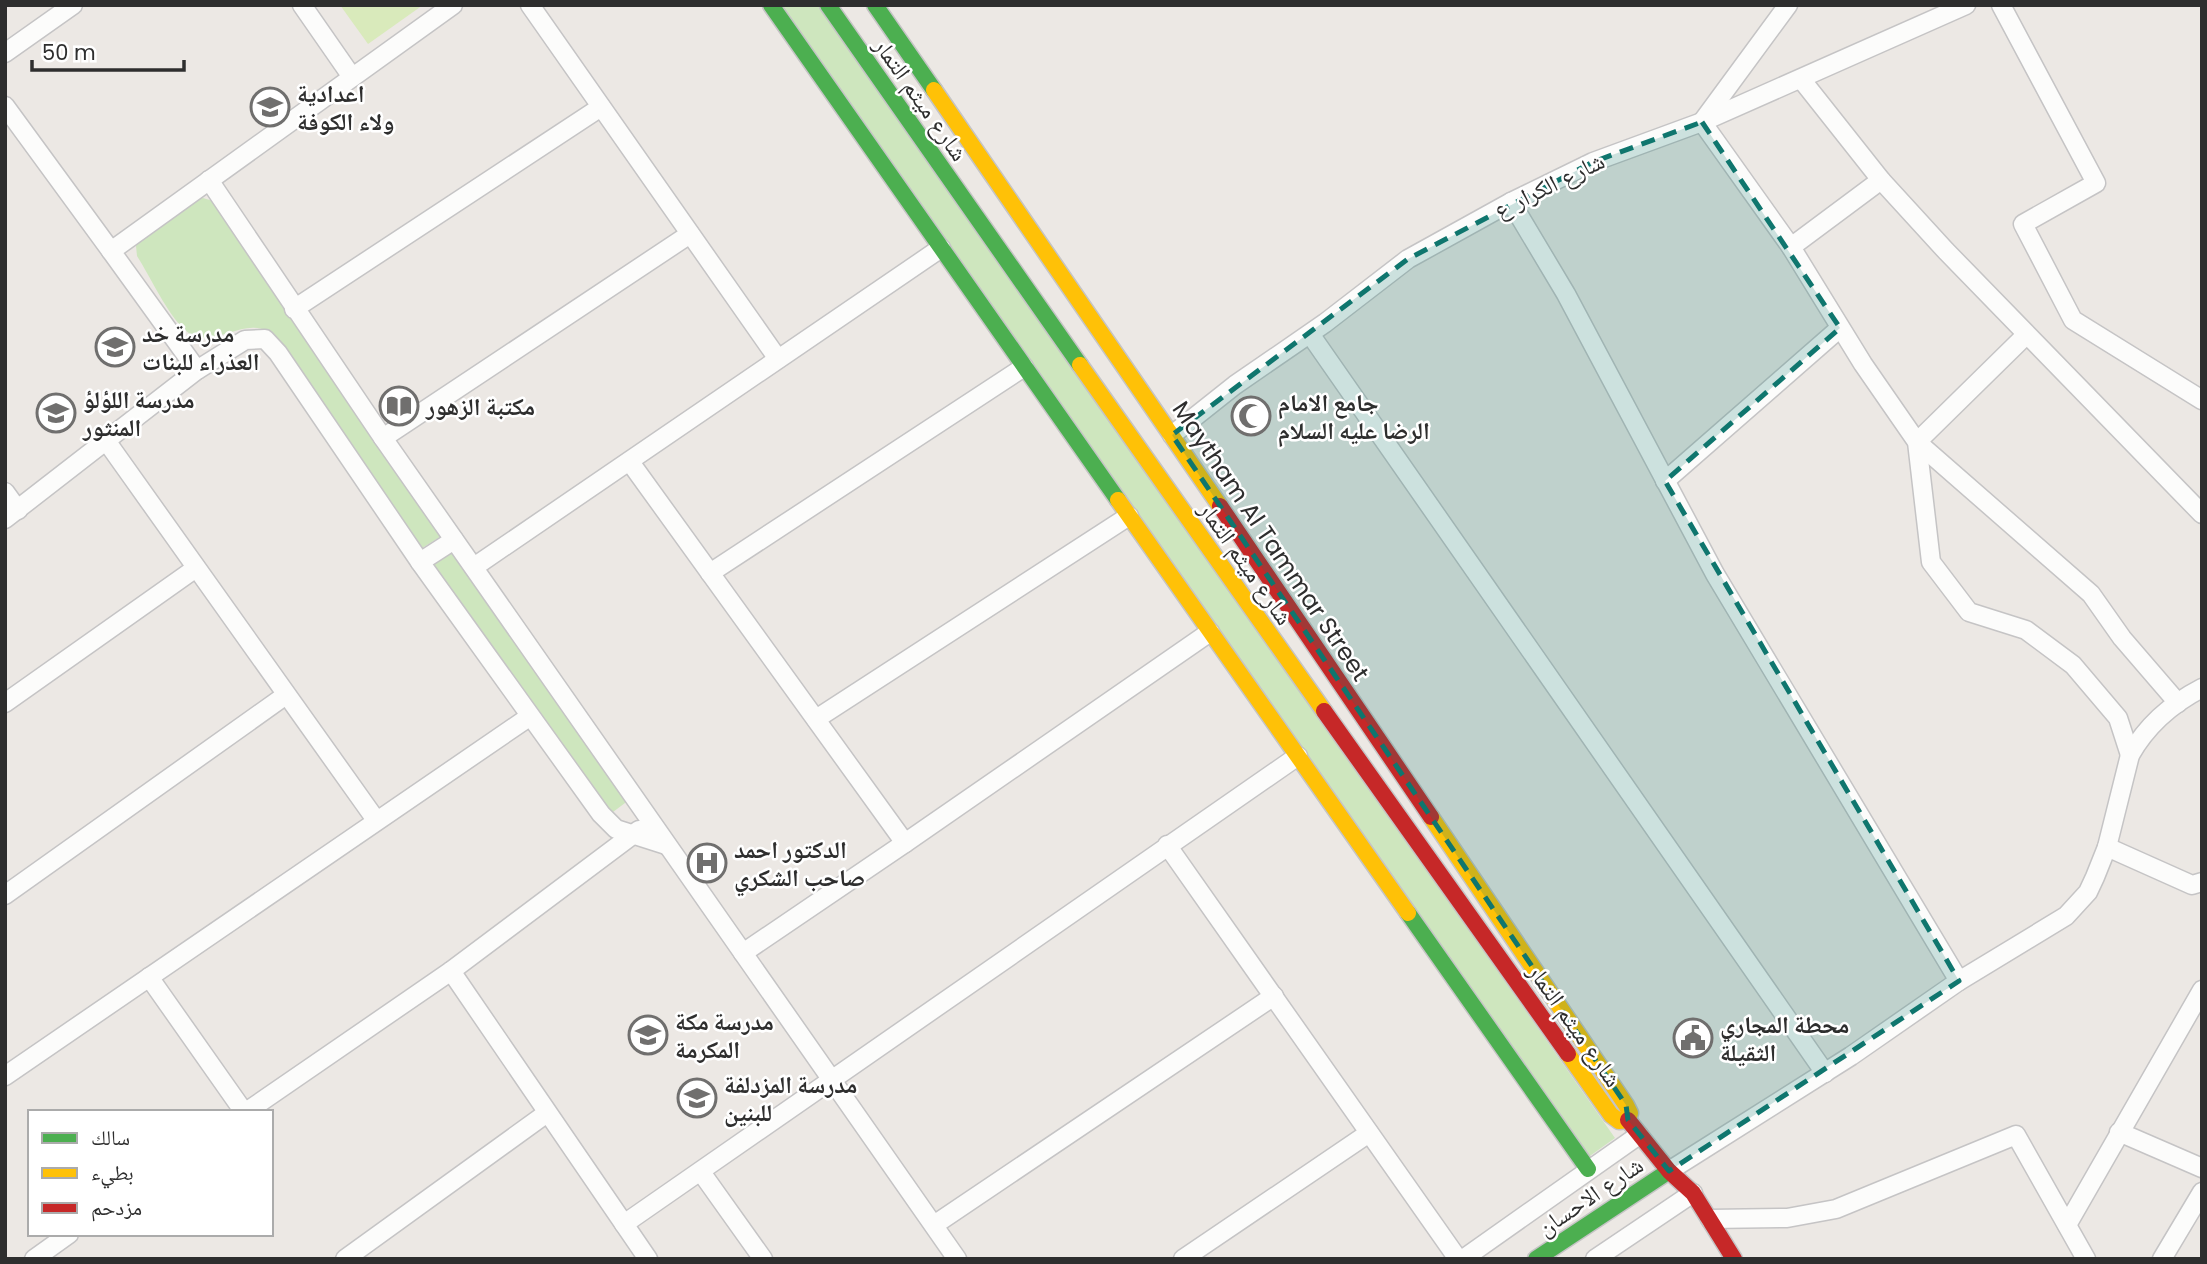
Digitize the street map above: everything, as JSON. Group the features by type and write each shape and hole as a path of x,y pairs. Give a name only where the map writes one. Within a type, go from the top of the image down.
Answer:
{"street":[{"path":"5,53 73,5"},
{"path":"302,5 352,77"},
{"path":"111,250 453,5"},
{"path":"530,5 778,359"},
{"path":"771,5 1588,1169"},
{"name":"شارع ميثم التمار","path":"828,5 1165,487 1603,1104 1619,1121 1634,1127"},
{"name":"Maytham Al Tammar Street","path":"874,5 1172,435"},
{"path":"1788,5 1702,122 1791,247 1840,328 1917,442 2091,594 2122,638 2178,703"},
{"name":"شارع الكرار ع","path":"1172,435 1235,385 1310,334 1408,259 1511,202 1593,162 1702,122 1966,5"},
{"path":"2001,5 2096,183 2023,224 2073,320 2202,400"},
{"path":"1801,79 1881,180 2026,335 2202,514"},
{"path":"5,106 197,370"},
{"path":"294,309 601,107"},
{"path":"209,180 383,438 957,1259"},
{"path":"1791,247 1881,180"},
{"path":"1511,202 1566,294 1716,574 1959,981"},
{"path":"383,438 690,234"},
{"path":"474,567 940,248"},
{"path":"1665,481 1840,328"},
{"path":"1310,334 1825,1073"},
{"path":"1917,442 2026,335"},
{"path":"5,492 12,514 197,370 251,338 264,340 272,346 420,562 601,814 616,829 666,845"},
{"path":"710,573 1024,367"},
{"name":"شارع ميثم التمار","path":"1172,435 1626,1105 1634,1127"},
{"path":"107,442 376,820"},
{"path":"1917,442 1931,562 1969,612 2026,630 2073,665 2118,718 2130,755"},
{"path":"630,462 905,843"},
{"path":"816,719 1129,516"},
{"path":"420,562 454,540"},
{"path":"5,703 196,568"},
{"path":"743,953 1210,632"},
{"path":"1669,1171 1825,1073 1959,981 2066,916 2088,892 2107,847 2130,755 2150,726 2202,688"},
{"path":"5,895 286,695"},
{"path":"5,1076 529,717"},
{"path":"624,1224 701,1172 831,1077 1298,756"},
{"path":"248,1110 451,971 650,822"},
{"path":"1167,845 1460,1259 1588,1169 1634,1127 1669,1171 1693,1193 1734,1259"},
{"path":"2107,847 2192,885 2202,882"},
{"path":"451,971 624,1224 640,1256"},
{"path":"149,977 244,1110"},
{"path":"2067,1225 2202,990"},
{"path":"934,1226 1274,996"},
{"path":"345,1259 547,1113"},
{"path":"2119,1132 2202,1168"},
{"path":"1183,1259 1369,1133"},
{"path":"1710,1219 1787,1218 1836,1209 2016,1135 2086,1259"},
{"name":"شارع الاحسان","path":"1536,1259 1669,1171"},
{"path":"701,1172 763,1259"},
{"path":"2162,1259 2202,1192"},
{"path":"1595,1259 1693,1193"},
{"path":"34,1259 66,1236"}],"highlighted area":[{"path":"1702,122 1840,328 1665,481 1959,981 1669,1171 1628,1120 1626,1105 1172,435 1408,259 1593,162"}],"green space":[{"path":"340,5 423,5 368,44"},
{"path":"778,5 820,5 1615,1138 1587,1158"},
{"path":"203,198 213,201 443,535 419,550 268,332 248,328 205,338 195,336 178,323 137,256 136,246 141,237 195,200"},
{"path":"453,552 629,800 609,815 432,566"}],"traffic: fast":[{"path":"771,5 1118,500"},
{"path":"828,5 1080,365"},
{"path":"875,5 934,90"},
{"path":"1408,913 1588,1169"},
{"path":"1536,1259 1669,1171"}],"traffic: slow":[{"path":"934,90 1220,506"},
{"path":"1080,365 1324,711"},
{"path":"1118,500 1408,913"},
{"path":"1431,817 1626,1105 1630,1113 1628,1120 1619,1121 1611,1115 1568,1054"}],"traffic: jam":[{"path":"1220,506 1431,817"},
{"path":"1324,711 1568,1054"},
{"path":"1628,1120 1669,1171 1693,1193 1734,1259"}],"place":[{"name":"اعدادية ولاء الكوفة","path":"270,107"},
{"name":"مدرسة خد العذراء للبنات","path":"115,347"},
{"name":"مكتبة الزهور","path":"399,406"},
{"name":"مدرسة اللؤلؤ المنثور","path":"56,413"},
{"name":"جامع الامام الرضا عليه السلام","path":"1251,416"},
{"name":"الدكتور احمد صاحب الشكري","path":"707,863"},
{"name":"مدرسة مكة المكرمة","path":"648,1035"},
{"name":"محطة المجاري الثقيلة","path":"1693,1038"},
{"name":"مدرسة المزدلفة للبنين","path":"697,1098"}]}
